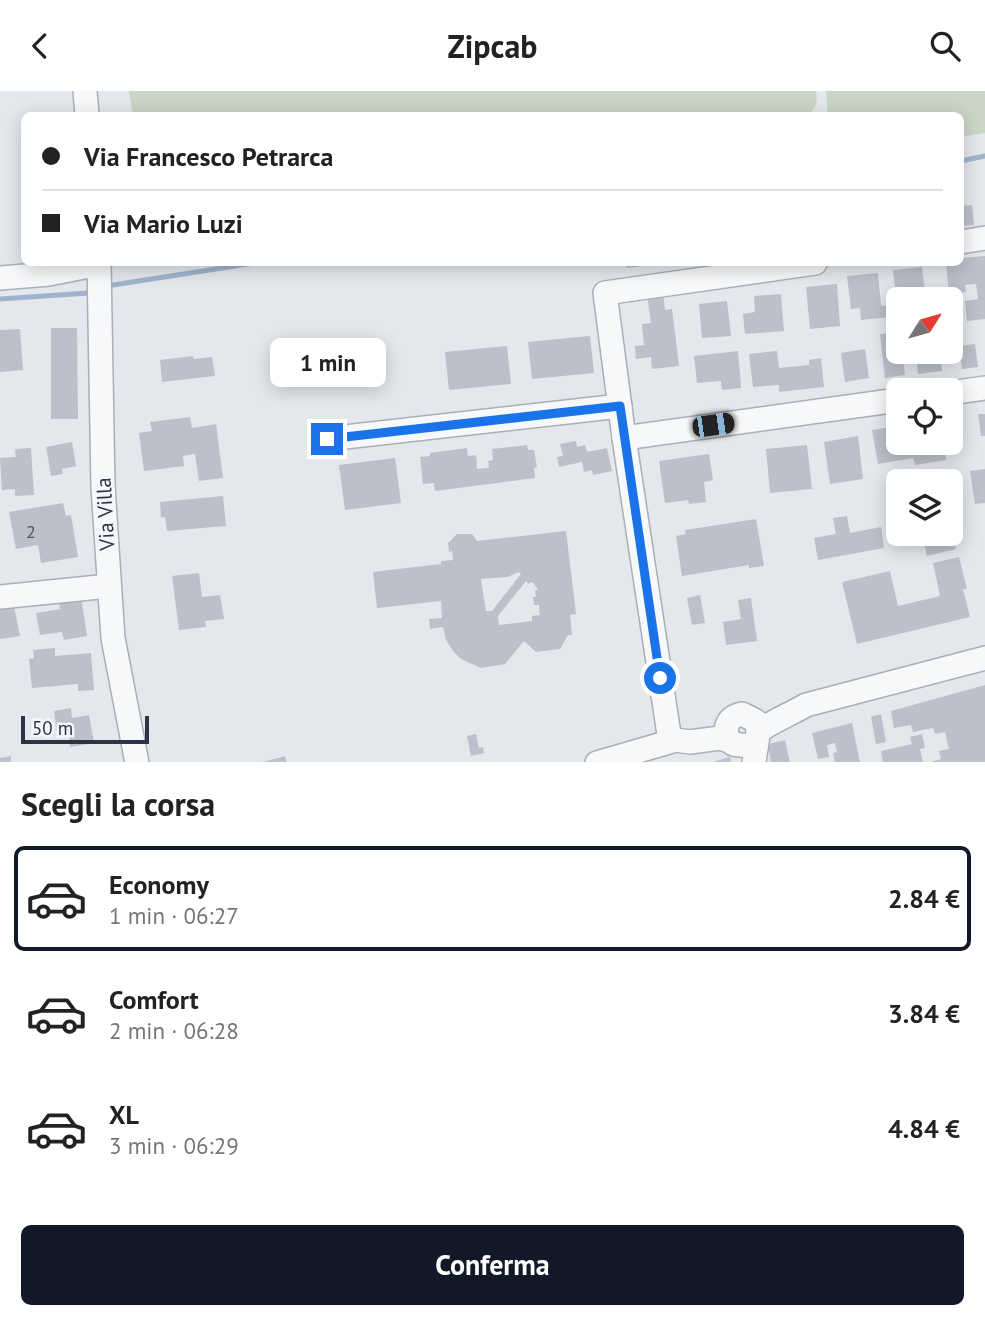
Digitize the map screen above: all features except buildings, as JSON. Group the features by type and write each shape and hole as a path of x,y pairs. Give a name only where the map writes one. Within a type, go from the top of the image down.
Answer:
{"street":[{"path":"85,91 87,112"},
{"path":"964,242 985,238"},
{"path":"0,278 49,274 85,266"},
{"name":"Via Villa","path":"99,266 103,487 113,638 137,762"},
{"path":"673,741 624,438 605,293 795,266"},
{"path":"963,391 985,388"},
{"path":"624,438 886,402"},
{"path":"327,439 620,406"},
{"path":"0,597 110,586"},
{"path":"597,762 673,741 745,739 806,705 985,658"}],"green space":[{"path":"129,91 816,91 817,99 816,106 810,112 132,112"},
{"path":"826,91 985,91 985,133 964,136 964,112 828,112"}],"waterway":[{"path":"964,160 985,156"},
{"path":"113,285 235,266"},
{"path":"0,299 88,293"}],"route":[{"path":"327,439 620,406 660,678"}]}
